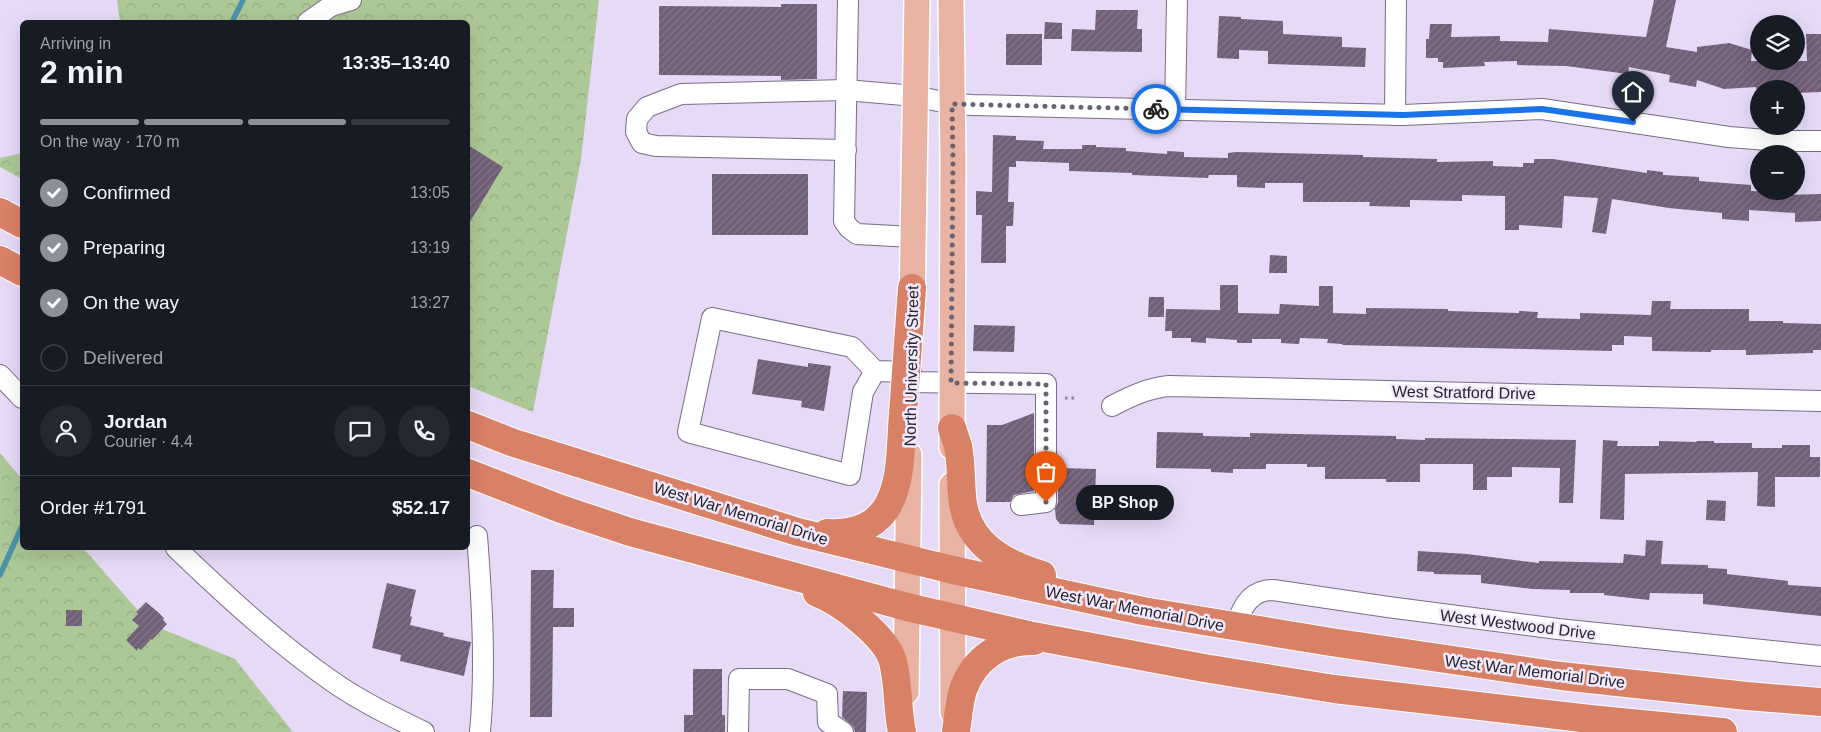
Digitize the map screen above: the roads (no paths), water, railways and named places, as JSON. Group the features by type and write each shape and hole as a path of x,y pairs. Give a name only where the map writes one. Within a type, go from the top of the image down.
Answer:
{"highway":[{"path":"0,212 20,223"},
{"path":"0,260 20,271"},
{"path":"798,532 848,533 861,529 870,524 885,510 892,496 896,484 908,377 912,288"},
{"name":"West War Memorial Drive","path":"470,426 511,442 798,532 953,570 1143,611 1237,624 1372,648 1578,678 1821,702"},
{"path":"952,428 958,448 963,504 967,518 975,533 994,555 1030,572 1082,587 1237,624"},
{"path":"470,474 561,509 830,598 852,613 882,643 892,659 904,732"},
{"path":"630,532 953,618 1076,644 1247,676 1343,690 1574,718 1723,732"},
{"path":"955,732 961,697 967,679 990,653 1004,645 1019,641 1076,644"}],"main road":[{"name":"North University Street","path":"912,288 917,0"},
{"path":"951,0 953,160 951,383 955,732"},
{"name":"North University Street","path":"904,732 908,559 908,377"}],"street":[{"path":"311,20 331,6 350,0"},
{"path":"848,0 844,221 857,234 913,237"},
{"path":"1175,110 1177,0"},
{"path":"1395,115 1396,0"},
{"path":"846,150 656,146 642,143 636,132 637,119 647,107 681,94 846,90 915,96 952,104 1395,115 1542,109 1730,137 1781,141 1821,141"},
{"path":"875,371 863,392 850,475 688,432 712,318 852,347 875,371 951,383 1046,384 1046,502 1021,505"},
{"path":"0,375 20,396"},
{"name":"West Stratford Drive","path":"1112,406 1142,391 1169,386 1821,401"},
{"path":"477,536 481,589 482,707 480,732"},
{"path":"178,550 272,634 333,682 382,712 424,732"},
{"name":"West Westwood Drive","path":"1237,624 1249,599 1261,591 1273,590 1558,629 1821,656"},
{"path":"738,732 739,678 788,678 827,694 828,722 843,732"}],"waterway":[{"path":"233,20 243,0"},
{"path":"0,575 20,530"}],"place":[{"name":"BP Shop","path":"1046,502"}]}
